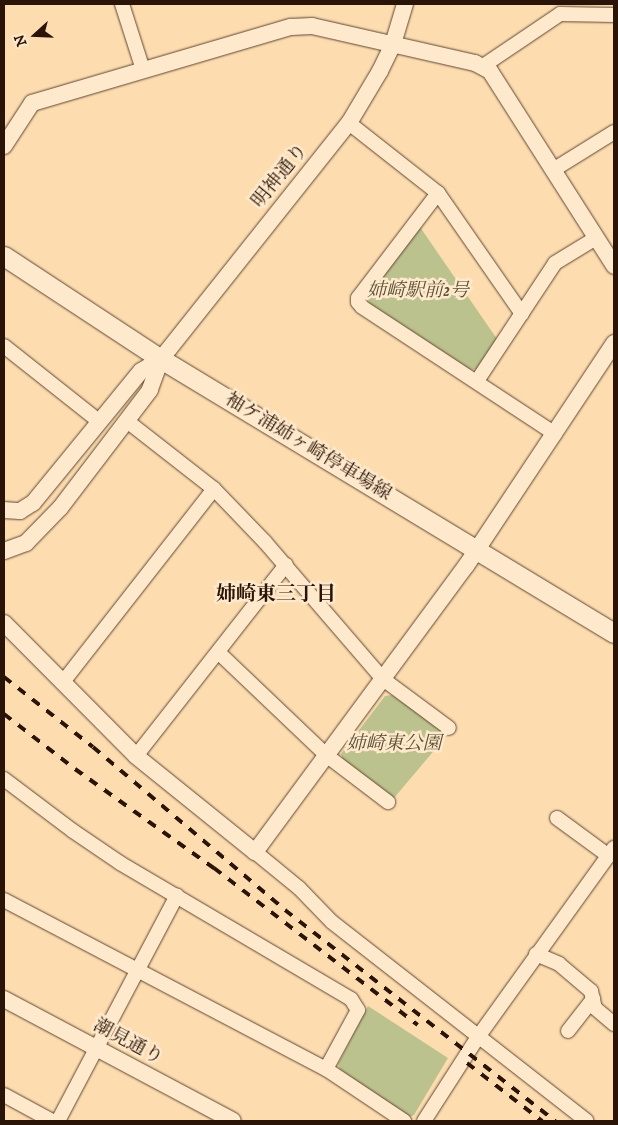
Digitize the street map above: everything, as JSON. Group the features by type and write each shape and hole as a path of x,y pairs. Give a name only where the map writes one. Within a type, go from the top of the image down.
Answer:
{"main road":[{"name":"袖ケ浦姉ヶ崎停車場線","path":"4,256 161,359 614,633"}],"street":[{"path":"122,4 143,70"},
{"name":"明神通り","path":"4,510 20,512 42,494 141,371 161,359 349,123 366,98 393,44 405,4"},
{"path":"483,66 560,9 614,15"},
{"path":"4,146 32,103 302,25 393,44 483,66 490,71 614,266"},
{"path":"349,123 438,193 522,314"},
{"path":"553,170 614,132"},
{"path":"438,193 358,298 358,302 555,434"},
{"path":"477,381 555,263 596,238"},
{"path":"255,852 478,550 614,343"},
{"path":"4,346 100,422"},
{"name":"明神通り","path":"4,551 16,549 36,535 60,508 127,421 154,382 161,359"},
{"path":"127,421 214,489 286,565 383,679 449,728"},
{"path":"63,682 214,489"},
{"path":"136,756 286,565"},
{"path":"4,623 136,756 300,888 332,922 587,1121"},
{"path":"218,652 326,755 388,802"},
{"path":"4,779 80,836 120,863 177,895 357,1004 358,1010 326,1069"},
{"path":"424,1121 460,1063 536,954 612,852 557,818"},
{"path":"58,1121 177,895"},
{"path":"4,900 137,972 326,1069 404,1121"},
{"path":"536,954 559,964 591,991 595,1008 614,1024"},
{"path":"568,1031 593,998"},
{"name":"潮見通り","path":"4,999 233,1121"},
{"path":"4,1095 52,1121"}],"green space":[{"name":"姉崎駅前2号","path":"420,227 497,339 477,369 471,370 369,303 368,297"},
{"name":"姉崎東公園","path":"392,695 448,734 394,798 343,761 341,754 385,696"},
{"path":"368,1006 448,1058 414,1115 409,1117 340,1070 338,1064"}],"railway":[{"path":"4,677 93,747 285,910 555,1121"},
{"path":"4,714 75,769 214,868 418,1025"},
{"path":"467,1063 542,1121"}],"district":[{"name":"姉崎東三丁目","path":"276,594"}]}
